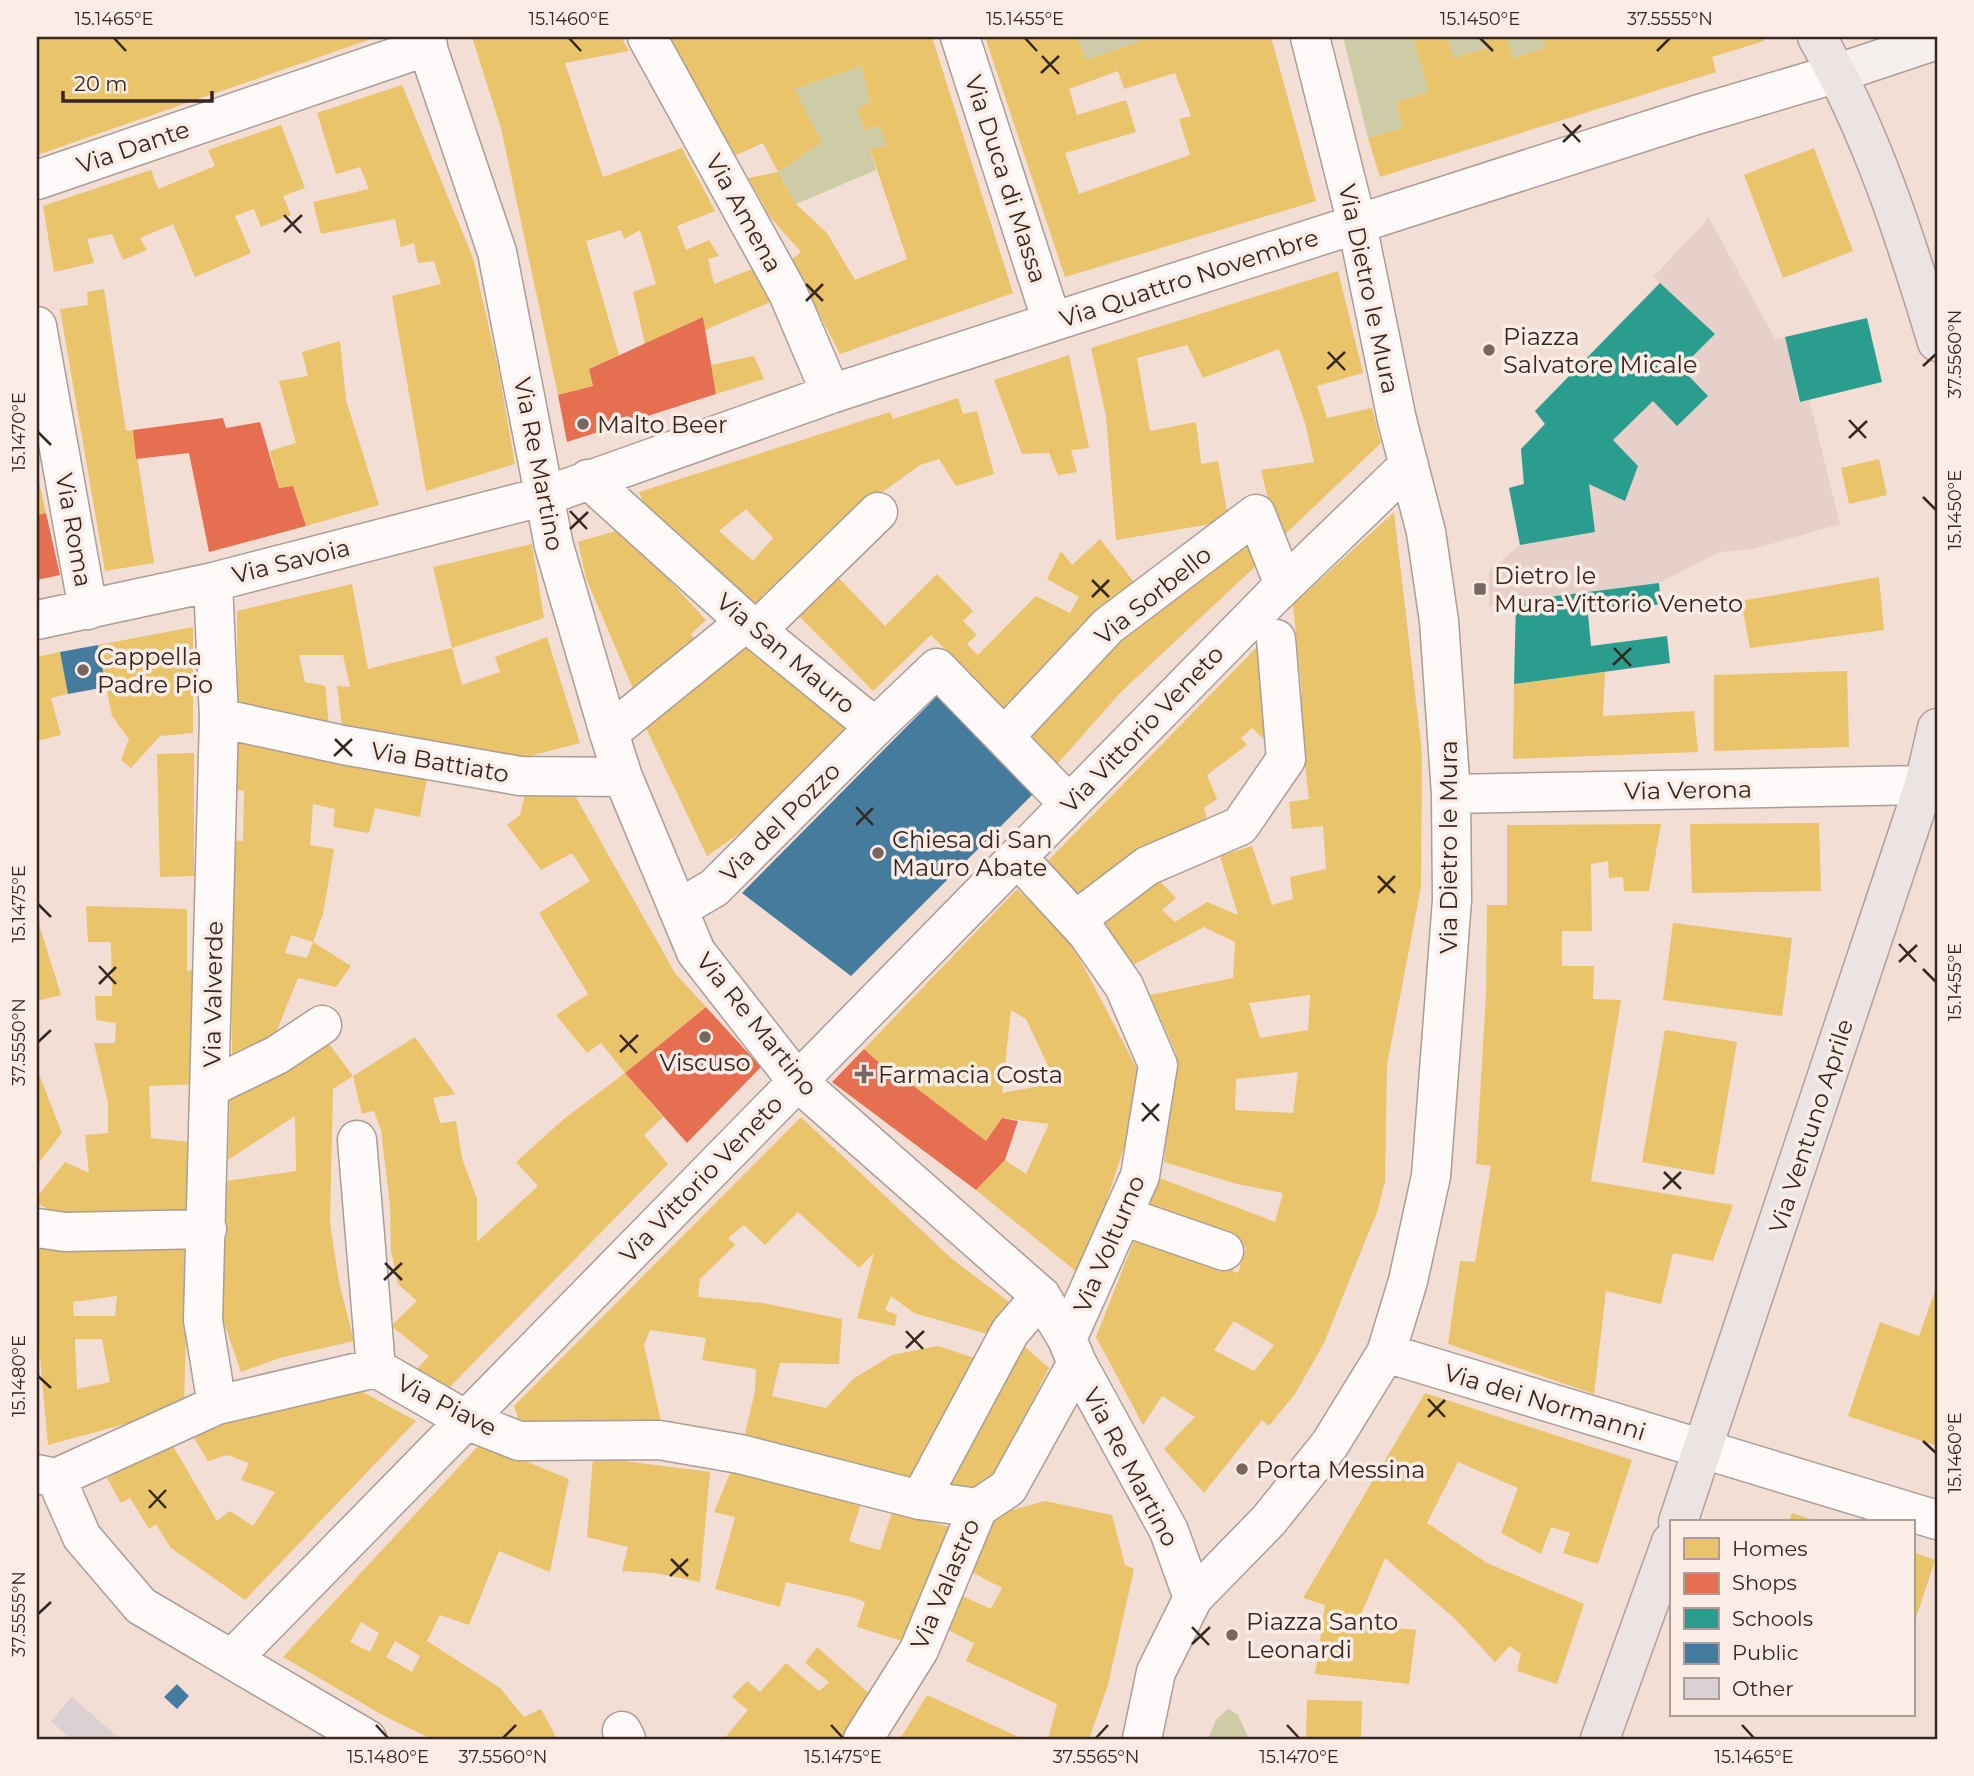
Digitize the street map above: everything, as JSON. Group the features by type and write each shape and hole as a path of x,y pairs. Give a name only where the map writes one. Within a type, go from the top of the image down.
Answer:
{"main road":[{"path":"1817,37 1838,74 1878,160 1900,220 1937,342"},
{"path":"1838,74 1937,40"},
{"name":"Via Ventuno Aprile","path":"1679,1520 1704,1451 1924,785 1937,728"},
{"path":"1600,1739 1670,1545"}],"street":[{"name":"Via Amena","path":"647,37 788,293 831,394"},
{"name":"Via Duca di Massa","path":"960,37 1052,321"},
{"name":"Via Dietro le Mura","path":"1193,1598 1269,1520 1330,1444 1386,1353 1408,1281 1431,1176 1452,900 1451,794 1439,621 1426,533 1357,223 1310,37"},
{"name":"Via Dante","path":"37,180 426,41"},
{"name":"Via Re Martino","path":"426,41 497,252 554,546 623,777 696,952 797,1081 1041,1296 1169,1531 1193,1598"},
{"name":"Via Quattro Novembre","path":"544,496 831,394 1052,321 1838,74"},
{"name":"Via Roma","path":"37,326 88,610"},
{"name":"Via Vittorio Veneto","path":"233,1658 1284,585 1409,464"},
{"name":"Via San Mauro","path":"588,479 751,626 875,727 937,668 1069,804"},
{"name":"Via Savoia","path":"37,620 213,582 544,496"},
{"path":"610,733 751,626 878,512"},
{"name":"Via Sorbello","path":"1004,737 1108,626 1255,514 1284,585"},
{"name":"Via Valverde","path":"213,582 219,718 203,1320 217,1405"},
{"path":"1076,920 1147,866 1240,825 1286,759 1276,639"},
{"name":"Via Battiato","path":"219,718 520,776 623,777"},
{"name":"Via del Pozzo","path":"678,909 714,888 875,727"},
{"name":"Via Verona","path":"1451,794 1924,785"},
{"name":"Via Volturno","path":"1017,857 1076,920 1124,986 1158,1065 1140,1176 1072,1351"},
{"path":"211,1087 277,1055 322,1025"},
{"path":"358,1140 376,1368"},
{"path":"1123,1216 1224,1251"},
{"path":"37,1228 65,1232 207,1229"},
{"path":"920,1500 1010,1332 1041,1296"},
{"name":"Via Valastro","path":"863,1739 919,1650 978,1508 1008,1488 1072,1351"},
{"name":"Via dei Normanni","path":"1386,1353 1937,1520"},
{"name":"Via Piave","path":"46,1476 217,1405 376,1368 466,1420 519,1441 659,1440 740,1454 920,1500 978,1508"},
{"path":"46,1476 82,1537 141,1606 233,1658 327,1718 367,1739"},
{"path":"1143,1739 1156,1672 1193,1598"}],"shaded area":[{"path":"1709,218 1775,339 1785,337 1799,402 1809,398 1840,524 1753,549 1720,552 1659,583 1516,601 1489,607 1489,571 1520,545 1509,488 1523,484 1521,449 1544,424 1535,411 1659,283 1653,277"}],"green space":[{"path":"1077,37 1136,37 1139,42 1086,60"},
{"path":"1343,37 1413,37 1429,92 1396,102 1403,128 1368,138"},
{"path":"1447,37 1484,37 1488,48 1453,58"},
{"path":"1506,37 1542,37 1546,48 1513,58"},
{"path":"862,66 870,102 857,109 864,130 880,126 886,146 870,149 876,170 796,204 778,172 822,142 794,89"},
{"path":"1228,1709 1238,1715 1249,1739 1208,1739 1216,1720"}],"building: Homes":[{"path":"37,37 377,37 37,155"},
{"path":"472,37 621,37 629,51 565,63 603,177 682,148 715,211 677,226 686,250 709,240 719,256 708,259 714,284 752,269 773,301 705,330 703,317 645,344 633,292 656,284 640,230 624,239 621,230 586,241 619,355 589,369 593,386 558,395 501,128"},
{"path":"670,37 932,37 1013,293 840,354 791,260 801,252 771,218 748,178 778,172 763,143 734,156","holes":["862,66 870,102 857,109 864,130 880,126 886,146 870,149 907,259 855,280 827,233 796,204 778,172 822,142 794,89"]},
{"path":"985,37 1077,37 1086,60 1139,42 1136,37 1271,37 1316,201 1065,277","holes":["1118,71 1124,89 1175,73 1191,116 1179,119 1190,155 1079,194 1065,153 1136,132 1126,100 1077,115 1069,89"]},
{"path":"1413,37 1447,37 1453,58 1488,48 1484,37 1506,37 1513,58 1546,48 1542,37 1761,37 1764,41 1712,57 1716,72 1380,177 1368,138 1403,128 1396,102 1429,92"},
{"path":"402,85 473,258 498,367 515,464 426,491 392,296 441,284 434,261 418,263 414,243 401,247 395,219 321,234 313,202 369,189 360,167 336,174 317,113"},
{"path":"281,125 305,188 283,196 291,215 261,227 254,209 235,216 251,253 195,277 173,224 140,238 147,250 123,260 112,234 87,239 94,263 54,272 43,206 151,170 158,189 215,166 208,150"},
{"path":"1814,148 1853,251 1783,278 1744,175"},
{"path":"1338,271 1363,373 1317,386 1327,418 1372,408 1381,443 1278,541 1261,470 1314,462 1305,423 1279,349 1203,378 1187,345 1137,358 1150,431 1196,422 1201,464 1218,461 1229,521 1116,540 1106,416 1091,348"},
{"path":"104,289 126,431 133,430 154,563 105,571 60,309 88,305 87,292"},
{"path":"340,341 346,400 379,505 306,526 293,486 279,488 270,451 296,443 279,381 308,376 302,352"},
{"path":"1069,355 1089,448 1071,450 1077,472 1058,475 1049,453 1022,454 994,380"},
{"path":"754,356 764,379 716,394 711,365"},
{"path":"958,398 963,414 977,411 994,474 956,486 939,459 920,465 867,503 757,610 647,513 639,492 890,412 893,419","holes":["746,509 773,538 753,561 719,531"]},
{"path":"1879,459 1887,495 1849,504 1841,468"},
{"path":"37,473 46,513 37,515"},
{"path":"1394,512 1422,753 1421,887 1387,1065 1385,1182 1377,1212 1324,1343 1295,1394 1269,1426 1262,1420 1204,1493 1164,1449 1195,1417 1162,1396 1143,1425 1096,1337 1137,1233 1238,1273 1246,1248 1145,1214 1157,1177 1275,1222 1283,1193 1237,1184 1164,1162 1176,1053 1150,995 1233,978 1235,942 1204,927 1129,967 1093,916 1150,871 1176,898 1162,910 1175,922 1207,902 1238,915 1220,856 1252,846 1272,905 1293,899 1290,877 1326,869 1323,826 1292,829 1289,802 1309,799 1296,694 1302,694 1293,605","holes":["1310,995 1308,1030 1260,1038 1249,1003","1298,1072 1293,1113 1235,1110 1236,1079","1234,1321 1274,1345 1254,1371 1214,1350"]},
{"path":"622,529 706,620 691,634 700,645 636,696 586,578 578,542"},
{"path":"1100,539 1134,582 1006,712 931,635 873,691 792,609 831,570 885,626 937,574 973,611 963,621 977,635 967,644 978,655 1036,596 1070,613 1079,597 1047,579 1061,551 1072,565"},
{"path":"1248,539 1257,565 1121,692 1052,770 1021,737 1117,639"},
{"path":"532,544 544,618 452,648 433,567"},
{"path":"1879,577 1884,630 1750,648 1741,601"},
{"path":"352,584 368,669 452,648 462,685 500,672 495,657 547,637 580,743 523,758 342,727 337,686 350,687 343,655 299,655 305,682 325,686 329,725 238,703 237,611"},
{"path":"193,627 193,733 160,736 131,768 121,760 129,739 112,716 98,645"},
{"path":"744,644 848,728 751,825 707,856 643,722"},
{"path":"1257,647 1265,740 1252,728 1241,738 1247,745 1207,775 1217,799 1204,808 1208,824 1085,908 1042,867"},
{"path":"60,652 68,694 51,698 61,735 37,741 37,657"},
{"path":"1847,671 1849,747 1714,751 1714,675"},
{"path":"1605,672 1603,716 1694,711 1698,752 1513,759 1514,684"},
{"path":"236,742 427,778 420,817 375,808 369,833 333,827 335,809 313,804 310,845 334,849 323,914 313,942 351,966 336,987 298,978 271,1045 232,1063 231,840 243,841 244,791 233,789","holes":["291,935 313,942 307,958 285,953"]},
{"path":"194,753 194,876 160,877 157,754"},
{"path":"526,790 574,794 675,973 706,1007 625,1073 601,1043 587,1053 556,1015 588,994 539,913 590,881 572,853 541,870 507,825 520,815"},
{"path":"1819,823 1821,891 1692,893 1690,824"},
{"path":"1661,824 1649,891 1624,891 1623,877 1609,878 1608,861 1591,864 1592,931 1562,931 1562,966 1594,966 1593,999 1621,1000 1591,1181 1733,1205 1713,1261 1673,1253 1661,1304 1606,1291 1594,1394 1448,1344 1460,1261 1475,1262 1491,1166 1476,1164 1486,994 1487,905 1507,905 1507,825"},
{"path":"1017,889 1070,940 1137,1069 1127,1139 1099,1223 1078,1273 976,1190 1005,1160 1026,1174 1049,1124 1002,1118 986,1141 898,1074 895,1077 864,1049","holes":["1011,1010 1026,1019 1056,1083 1002,1093"]},
{"path":"86,906 187,909 187,971 193,970 198,1084 149,1086 151,1138 189,1142 190,1210 66,1219 37,1203 37,1197 65,1162 89,1173 85,1135 108,1133 108,1103 94,1043 115,1043 116,1023 96,1020 95,996 112,996 111,942 88,942"},
{"path":"37,918 61,995 37,1001"},
{"path":"1673,923 1792,938 1782,1016 1663,1000"},
{"path":"1665,1030 1737,1042 1714,1175 1642,1162"},
{"path":"415,1037 455,1094 433,1098 440,1123 456,1121 462,1158 477,1199 477,1242 538,1186 516,1162 565,1118 625,1073 663,1117 644,1135 668,1164 449,1388 415,1371 429,1356 391,1326 417,1301 398,1284 391,1251 390,1205 381,1130 374,1111 362,1114 353,1076"},
{"path":"326,1040 353,1076 333,1089 330,1223 339,1282 354,1341 283,1357 241,1372 221,1314 226,1181 296,1171 295,1116 228,1160 230,1096"},
{"path":"37,1069 62,1133 37,1165"},
{"path":"801,1117 952,1259 1017,1308 991,1335 914,1313 891,1296 885,1310 897,1315 895,1326 857,1318 874,1253 859,1268 798,1212 765,1245 744,1225 728,1238 735,1245 700,1279 698,1297 763,1303 842,1319 839,1364 780,1363 772,1396 826,1408 853,1379 892,1355 938,1346 978,1359 914,1482 743,1442 755,1391 756,1369 702,1360 706,1338 650,1330 644,1345 662,1426 520,1424 514,1406"},
{"path":"41,1241 188,1249 184,1408 48,1445 37,1324 37,1264","holes":["117,1296 115,1316 74,1316 73,1302","75,1339 102,1339 110,1382 77,1389"]},
{"path":"1937,1285 1937,1446 1848,1416 1880,1322 1919,1336"},
{"path":"1017,1340 1049,1368 987,1491 939,1483"},
{"path":"361,1391 416,1421 245,1600 171,1548 156,1524 149,1529 130,1498 121,1503 107,1478 170,1441 217,1521 230,1511 253,1526 275,1492 241,1480 249,1463 227,1455 208,1461 188,1428"},
{"path":"1425,1393 1632,1460 1598,1564 1563,1553 1570,1533 1551,1527 1541,1554 1501,1533 1518,1488 1458,1462 1427,1523 1487,1563 1584,1604 1557,1684 1517,1671 1521,1654 1510,1646 1495,1662 1455,1619 1385,1558 1357,1624 1416,1630 1409,1684 1315,1674 1325,1605 1303,1598"},
{"path":"481,1443 569,1479 550,1572 499,1551 469,1625 440,1615 427,1641 500,1688 524,1717 541,1709 557,1739 432,1739 386,1717 283,1657","holes":["361,1622 379,1633 370,1652 350,1642","395,1641 420,1656 412,1672 386,1657"]},
{"path":"593,1457 710,1472 700,1582 655,1573 622,1571 628,1547 587,1537"},
{"path":"733,1466 862,1501 849,1541 871,1548 880,1550 892,1512 953,1528 906,1642 857,1627 865,1602 851,1597 786,1582 780,1607 715,1589 735,1517 714,1512"},
{"path":"1045,1501 1112,1515 1125,1565 1134,1569 1108,1685 1089,1739 1048,1739 1057,1704 966,1661 974,1643 948,1630 960,1595 991,1609 1002,1588 968,1570 994,1515"},
{"path":"1792,1513 1813,1520 1790,1520"},
{"path":"1914,1552 1935,1560 1914,1624"},
{"path":"817,1647 872,1696 840,1739 724,1739 748,1710 732,1697 747,1681 760,1692 786,1663 819,1691 829,1682 805,1663"},
{"path":"927,1695 1023,1739 900,1739"},
{"path":"1307,1700 1362,1701 1361,1739 1306,1739"}],"building: Shops":[{"path":"703,317 716,394 567,442 558,395 593,386 589,369"},
{"path":"223,418 226,428 260,422 279,488 293,486 306,526 209,552 189,453 136,459 133,430"},
{"path":"46,513 60,575 37,580 37,515"},
{"path":"706,1007 761,1067 687,1143 625,1073"},
{"path":"864,1049 895,1077 898,1074 986,1141 1002,1118 1018,1121 1005,1160 976,1190 832,1082"}],"building: Schools":[{"path":"1660,283 1715,334 1681,368 1708,396 1677,426 1653,401 1613,440 1638,466 1625,501 1589,484 1595,532 1520,545 1509,488 1524,484 1521,449 1545,424 1535,411"},
{"path":"1867,318 1882,382 1800,402 1785,337"},
{"path":"1659,583 1661,604 1588,614 1591,646 1667,636 1670,663 1514,684 1516,601"}],"building: Public":[{"name":"Cappella Padre Pio","path":"98,645 106,687 68,694 60,652"},
{"name":"Chiesa di San Mauro Abate","path":"937,696 1034,793 851,976 742,893"},
{"path":"177,1684 189,1696 177,1709 164,1697"}],"building: Other":[{"path":"72,1697 120,1739 71,1739 51,1721"}],"place":[{"name":"Piazza Salvatore Micale","path":"1489,350"},
{"name":"Malto Beer","path":"583,424"},
{"name":"Dietro le Mura-Vittorio Veneto","path":"1480,589"},
{"name":"Cappella Padre Pio","path":"83,670"},
{"name":"Chiesa di San Mauro Abate","path":"878,853"},
{"name":"Viscuso","path":"705,1037"},
{"name":"Farmacia Costa","path":"864,1074"},
{"name":"Porta Messina","path":"1242,1469"},
{"name":"Piazza Santo Leonardi","path":"1232,1635"}]}
